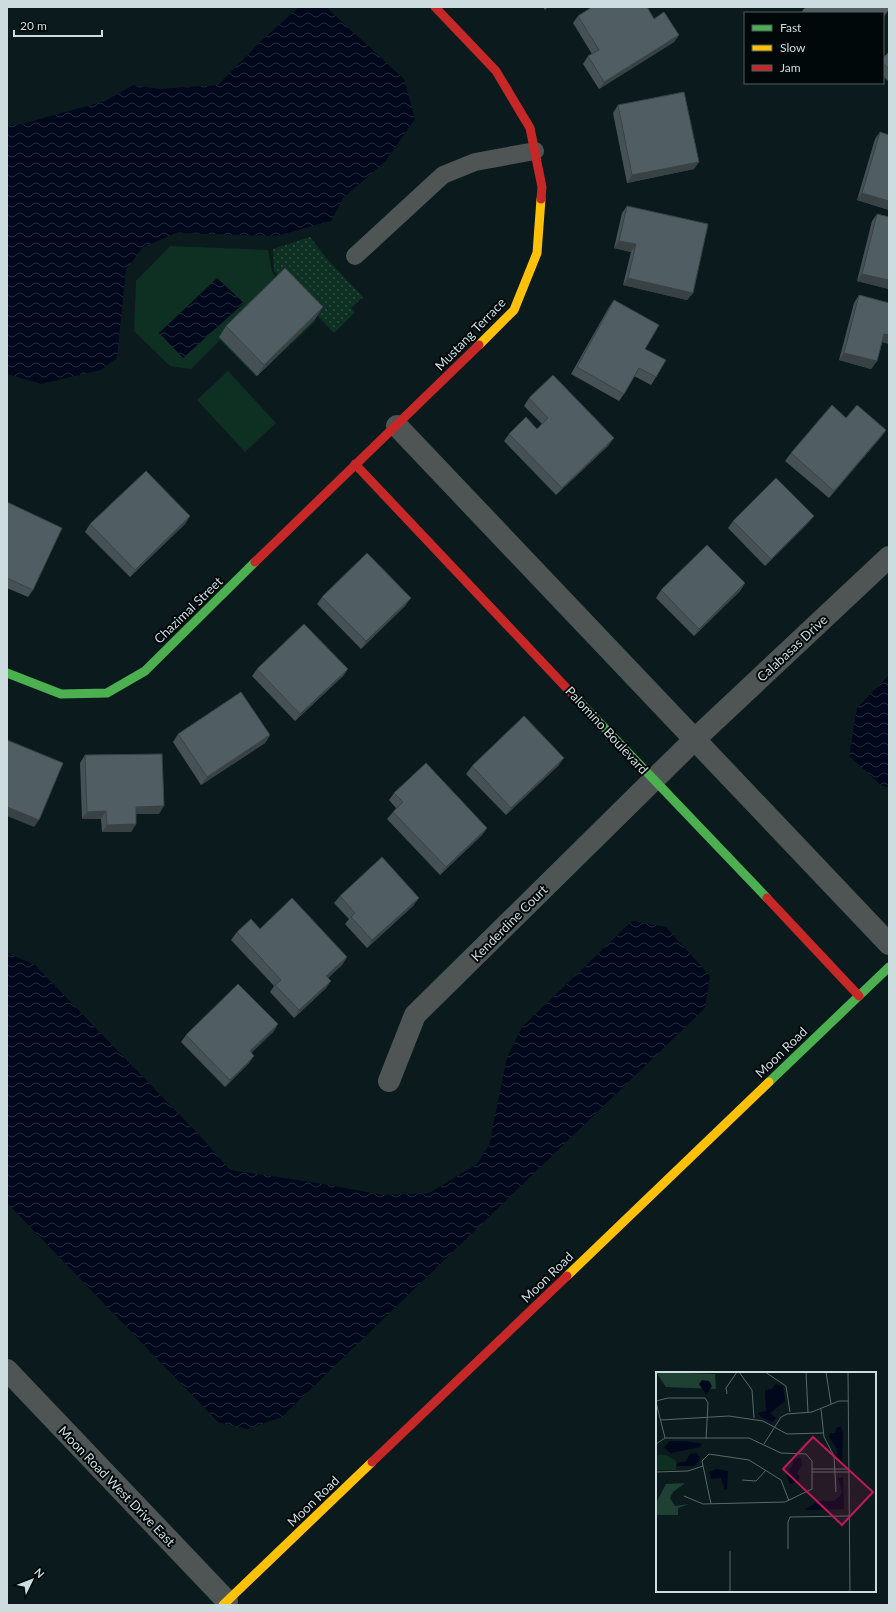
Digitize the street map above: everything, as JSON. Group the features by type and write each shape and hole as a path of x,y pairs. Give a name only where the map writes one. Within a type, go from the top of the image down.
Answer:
{"street":[{"name":"Mustang Terrace","path":"355,464 397,426 514,310 537,253 542,187 530,128 496,71 435,7"},
{"path":"397,426 889,944"},
{"name":"Chazimal Street","path":"7,672 61,694 106,693 145,671 355,464"},
{"name":"Palomino Boulevard","path":"355,464 859,996"},
{"name":"Calabasas Drive","path":"654,780 694,740 889,557"},
{"name":"Kenderdine Court","path":"389,1081 415,1015 654,780"},
{"name":"Moon Road","path":"225,1603 889,967"},
{"name":"Moon Road West Drive East","path":"7,1370 225,1603"}],"lane":[{"path":"355,256 443,175 475,162 535,151"}],"green space":[{"path":"310,237 327,259 363,297 351,308 355,312 334,333 274,271 273,249"},
{"path":"170,246 268,250 272,272 316,321 256,377 220,340 191,369 170,366 134,331 136,281"},
{"path":"228,371 276,423 245,452 197,400"}],"water":[{"path":"299,7 326,7 404,79 415,119 385,162 343,198 331,221 276,236 176,233 143,247 126,269 117,358 101,370 41,384 7,374 7,126 22,124 105,101 133,85 160,89 218,85 261,41"},
{"path":"217,278 244,303 183,358 159,333"},
{"path":"889,675 889,787 882,786 849,756 857,708"},
{"path":"632,921 666,927 710,976 705,1008 282,1417 247,1429 218,1422 7,1203 7,953 35,965 203,1139 230,1170 318,1183 383,1195 429,1193 477,1164 489,1145 507,1057 522,1027"}],"building":[{"path":"592,7 647,7 654,19 664,12 679,35 604,82 588,56 599,50 578,16"},
{"path":"806,7 888,7 889,10 884,15 884,12 802,11"},
{"path":"889,52 889,69 884,64 884,57"},
{"path":"684,92 699,162 632,175 618,105"},
{"path":"880,132 889,135 889,201 862,193"},
{"path":"627,206 708,224 693,293 628,278 636,244 619,241"},
{"path":"877,214 889,217 889,280 862,274"},
{"path":"285,268 323,307 264,365 226,326"},
{"path":"859,295 889,303 889,335 884,334 877,361 844,353"},
{"path":"614,300 659,325 645,349 666,360 656,377 639,368 624,394 577,367"},
{"path":"553,375 614,438 562,488 509,434 526,417 537,429 548,418 529,398"},
{"path":"832,405 846,418 857,405 886,430 834,491 791,453"},
{"path":"146,471 190,516 135,570 90,524"},
{"path":"776,478 814,516 771,559 733,521"},
{"path":"7,502 62,528 33,590 7,578"},
{"path":"707,545 745,583 699,629 661,590"},
{"path":"367,553 411,598 366,641 322,597"},
{"path":"304,624 348,669 300,714 257,669"},
{"path":"241,692 270,735 207,777 178,734"},
{"path":"524,716 564,758 511,808 472,766"},
{"path":"7,740 63,763 39,820 7,807"},
{"path":"162,754 164,806 136,807 136,824 107,825 106,811 87,812 85,755"},
{"path":"426,763 487,828 446,867 393,812 403,802 394,793"},
{"path":"382,857 419,898 372,940 351,917 355,913 340,896"},
{"path":"292,898 347,957 326,976 331,981 299,1010 275,985 281,980 237,932 251,919 260,929"},
{"path":"238,984 278,1024 250,1051 254,1056 230,1080 186,1035"}],"traffic: fast":[{"path":"7,673 61,694 107,693 145,671 255,562"},
{"path":"575,697 767,898"},
{"path":"769,1082 889,967"}],"traffic: slow":[{"path":"479,345 514,310 537,253 541,199"},
{"path":"567,1276 769,1082"},
{"path":"223,1605 372,1462"}],"traffic: jam":[{"path":"435,7 496,71 530,128 542,187 541,199"},
{"path":"255,562 479,345"},
{"path":"355,464 575,697"},
{"path":"767,898 859,996"},
{"path":"372,1462 567,1276"}]}
